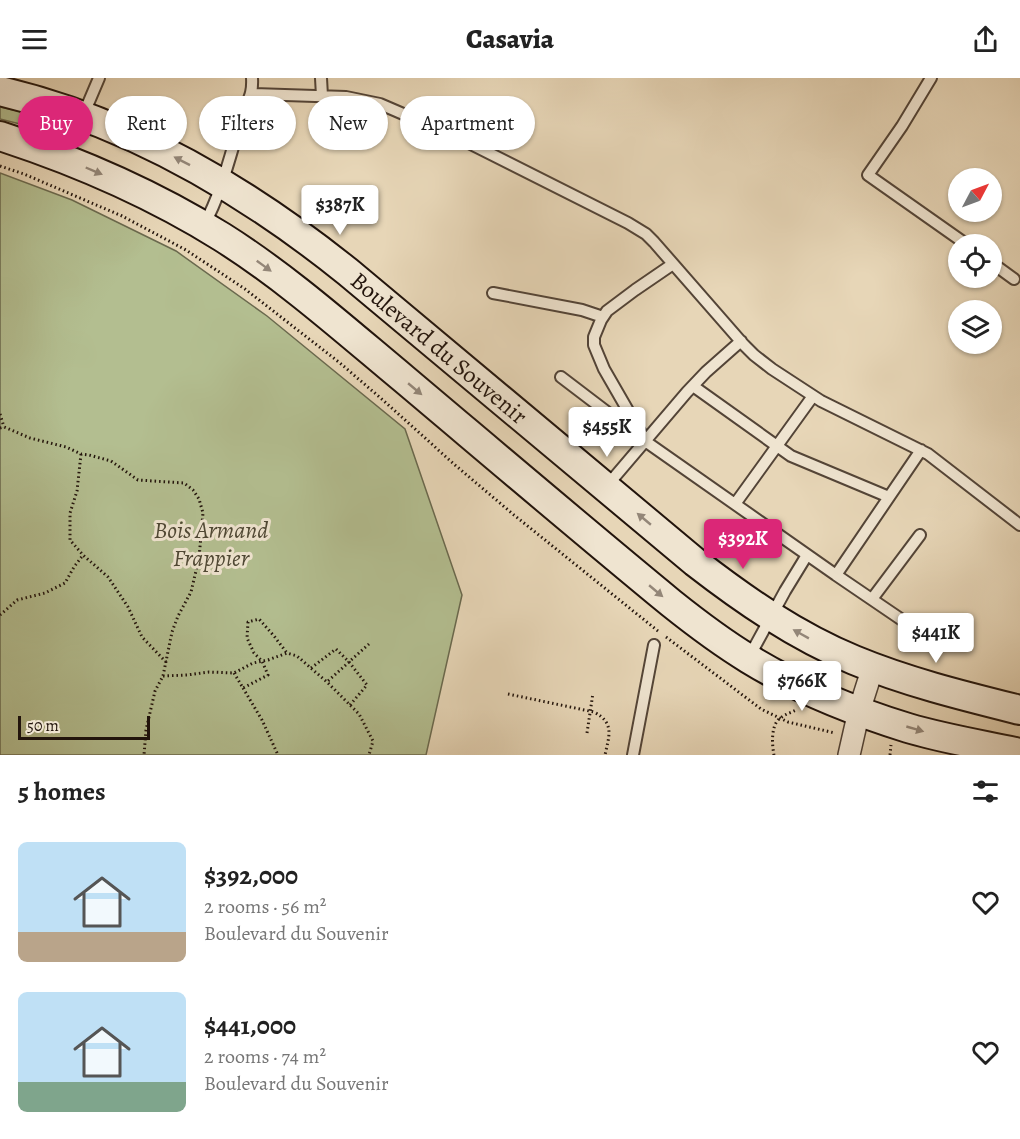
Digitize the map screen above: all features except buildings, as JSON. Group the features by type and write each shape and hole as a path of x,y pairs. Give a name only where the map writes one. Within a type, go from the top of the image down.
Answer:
{"street":[{"name":"Boulevard du Souvenir","path":"0,91 20,96"},
{"name":"Boulevard du Souvenir","path":"93,121 160,150 222,183 269,212 321,250 708,572 771,617 852,660 928,686 1020,710"},
{"name":"Boulevard du Souvenir","path":"0,136 64,159 128,187 203,226 266,268 452,419 663,597 709,633 748,659 785,679 859,711 931,734 1020,753"},
{"path":"849,755 859,711 873,667"}],"lane":[{"path":"91,96 99,78"},
{"path":"203,226 222,183 244,112 252,94 252,78"},
{"path":"252,94 322,96 321,78"},
{"path":"931,78 902,126 868,175 952,234"},
{"path":"388,107 459,138 628,223 645,234 754,355 772,369 813,396 921,450 1020,525"},
{"path":"64,159 68,150"},
{"path":"645,441 598,357 594,337 607,311 673,264"},
{"path":"1002,270 1014,279"},
{"path":"493,293 582,310 603,317"},
{"path":"606,488 693,386 741,341"},
{"path":"561,377 645,441 908,624"},
{"path":"693,386 777,447 802,461 889,497"},
{"path":"735,504 813,396"},
{"path":"837,575 921,450"},
{"path":"872,599 920,535"},
{"path":"748,659 807,555"},
{"path":"633,755 654,645"}],"path":[{"path":"0,166 24,174 130,220 186,250 245,289 340,363 514,515 747,700 780,718 803,726 833,732"},
{"path":"0,414 2,428 66,447 81,454 111,461 138,480 184,483 199,499 203,513 199,558 191,592 172,632 163,676 155,691 146,730 144,755"},
{"path":"81,454 77,491 70,513 70,540 108,577 128,607 142,637 166,662"},
{"path":"0,615 17,600 45,593 65,584 83,555"},
{"path":"243,688 268,675 247,638 248,622 259,619 286,653"},
{"path":"327,682 369,644"},
{"path":"311,668 336,649 367,685 350,705"},
{"path":"163,676 209,672 234,673 253,663 286,653 297,656 359,714 373,741 369,755"},
{"path":"234,673 262,720 278,755"},
{"path":"587,733 593,693"},
{"path":"508,694 601,715 605,719 609,732 605,755"},
{"path":"774,755 773,735 780,718"},
{"path":"890,755 891,745"}],"green space":[{"path":"0,107 18,111 18,124 0,119"},
{"name":"Bois Armand Frappier","path":"0,173 72,200 176,251 267,316 405,429 462,595 426,755 0,755"}]}
